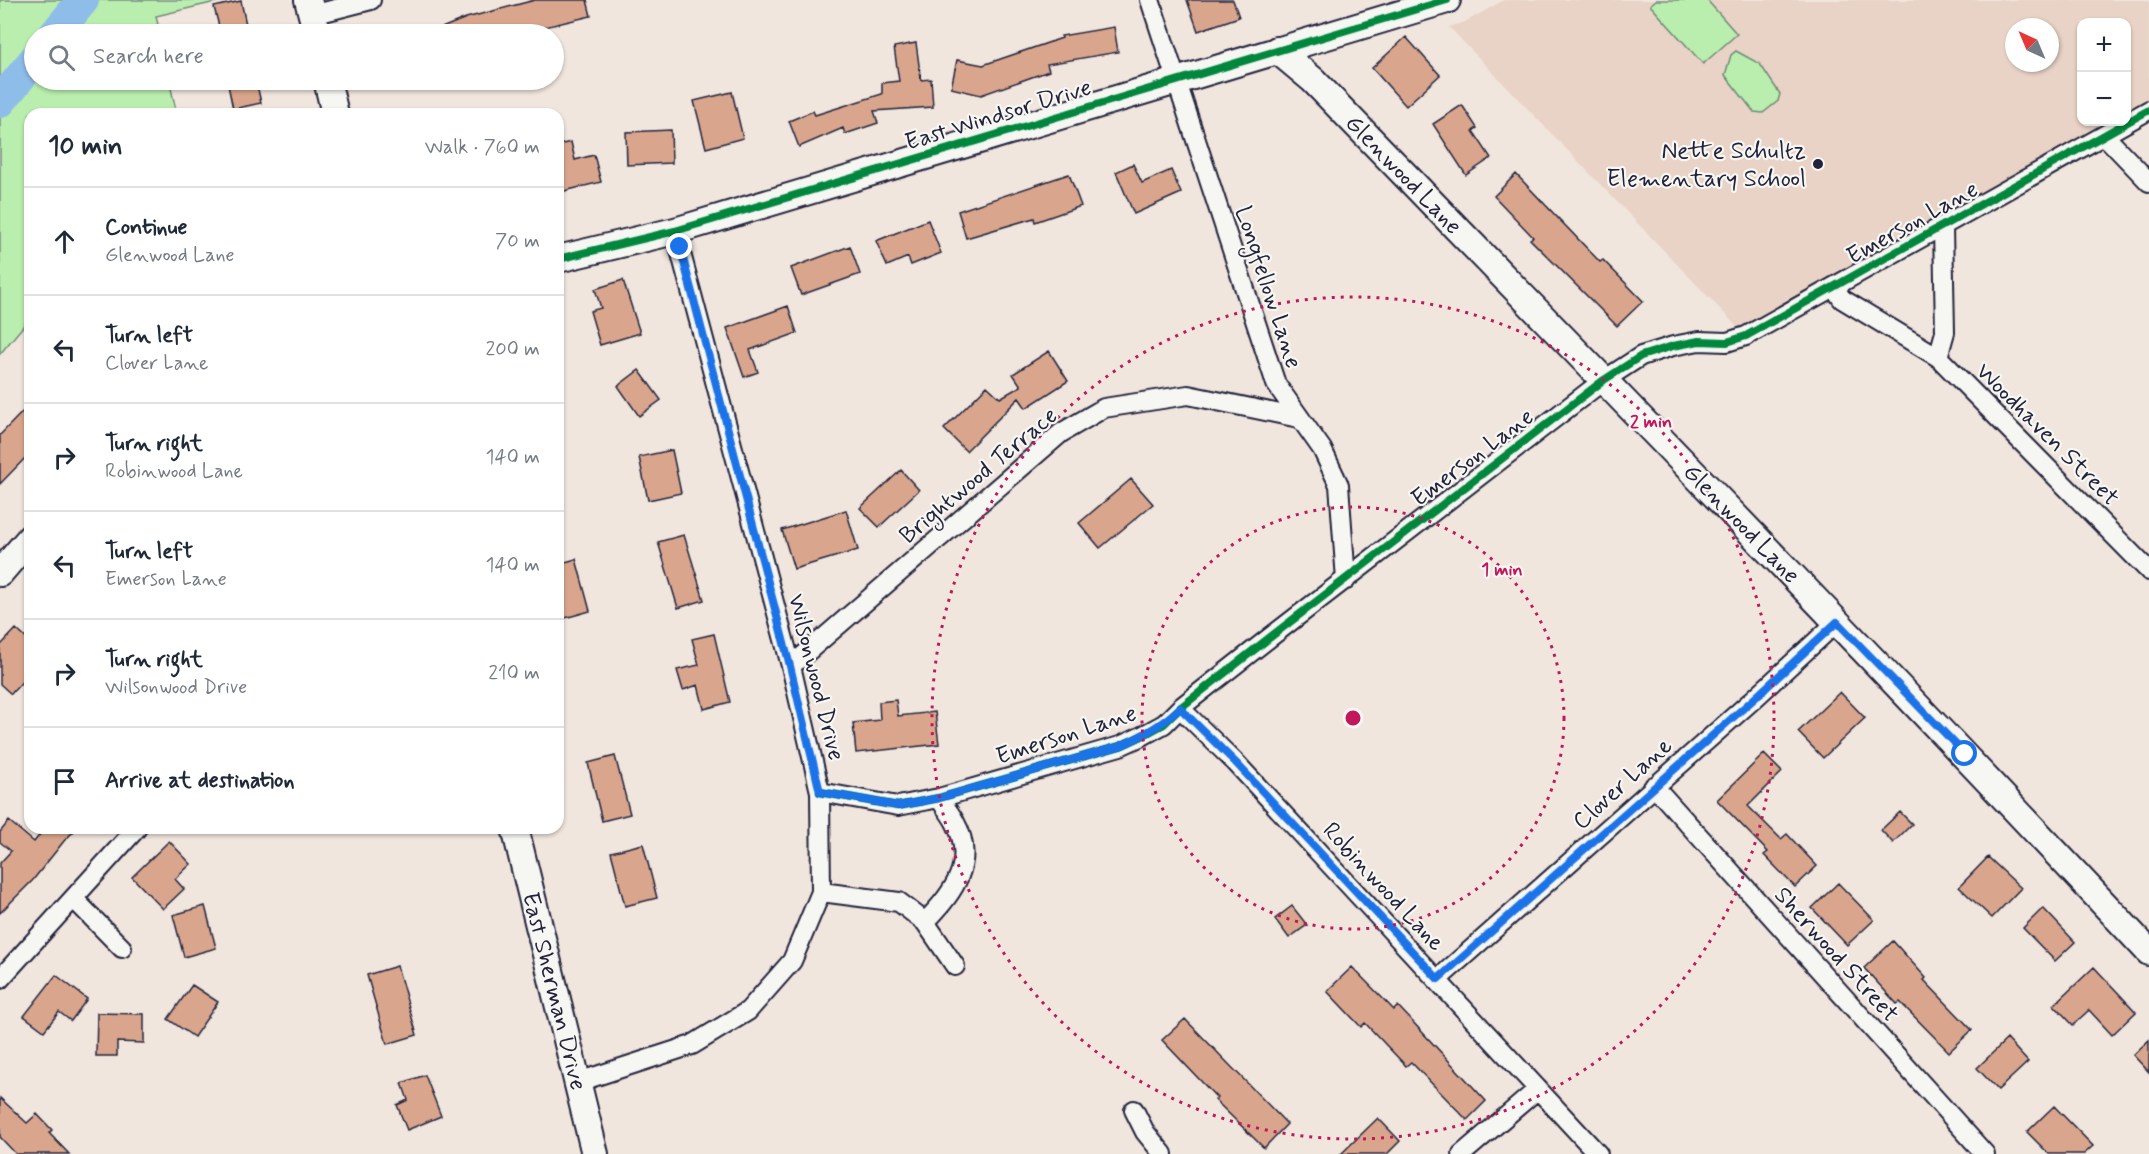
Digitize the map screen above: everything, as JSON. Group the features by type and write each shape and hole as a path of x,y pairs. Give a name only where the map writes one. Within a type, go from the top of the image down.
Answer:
{"street":[{"path":"312,16 371,0"},
{"name":"Longfellow Lane","path":"1150,0 1276,384 1322,449 1340,485 1346,580"},
{"name":"East Windsor Drive","path":"564,258 675,231 1447,0"},
{"name":"Glenwood Lane","path":"1278,50 1312,80 1604,380 1965,754 2149,952"},
{"path":"329,90 334,108"},
{"name":"Emerson Lane","path":"820,792 898,806 939,798 1120,746 1142,736 1164,723 1378,553 1604,380 1641,356 1699,341 1727,342 1746,336 2149,110"},
{"path":"2105,136 2149,182"},
{"path":"1938,357 1945,332 1943,227"},
{"name":"Wilsonwood Drive","path":"578,1082 692,1045 748,1011 792,961 821,892 820,792 790,666 675,231"},
{"name":"Woodhaven Street","path":"1834,287 1842,299 1938,357 2149,571"},
{"name":"Brightwood Terrace","path":"790,666 1061,433 1104,408 1188,395 1299,418"},
{"path":"0,573 24,545"},
{"name":"Clover Lane","path":"1438,979 1837,622"},
{"name":"Robinwood Lane","path":"1180,708 1236,763 1598,1154"},
{"name":"Sherwood Street","path":"1654,786 1985,1154"},
{"path":"925,922 953,891 963,869 963,844 956,823 939,798"},
{"path":"0,979 131,834"},
{"name":"East Sherman Drive","path":"516,834 595,1154"},
{"path":"821,892 899,902 925,922 954,966"},
{"path":"74,899 122,948"},
{"path":"1462,1154 1538,1089"},
{"path":"1134,1110 1145,1132 1163,1154"}],"shaded area":[{"name":"Nette Schultz Elementary School","path":"1504,0 2149,0 2149,110 2131,120 2131,18 2077,18 2077,126 2120,126 1746,336 1449,27 1465,22"}],"green space":[{"path":"0,0 224,0 156,16 158,24 24,24 24,90 171,90 176,108 24,108 24,325 0,354"},
{"path":"1656,0 1707,0 1737,34 1703,64 1650,5"},
{"path":"1736,51 1760,64 1780,94 1778,101 1763,113 1754,112 1725,75 1731,55"}],"building":[{"path":"535,0 587,0 591,16 557,24 451,24"},
{"path":"1187,0 1233,0 1239,17 1198,31"},
{"path":"241,1 246,24 218,24 214,7"},
{"path":"1114,27 1118,52 1047,64 1049,71 981,95 951,88 957,60 983,65 1062,38 1061,36"},
{"path":"1406,37 1440,75 1406,106 1372,68"},
{"path":"916,43 921,80 931,79 933,107 874,111 878,123 845,134 843,128 799,147 789,121 813,111 815,115 882,94 882,83 899,81 894,47"},
{"path":"229,90 258,90 261,103 233,108"},
{"path":"732,92 743,138 706,148 694,101"},
{"path":"1462,105 1477,128 1473,131 1491,158 1466,175 1433,124"},
{"path":"671,130 672,163 627,165 626,132"},
{"path":"571,142 575,160 594,155 601,182 564,191 564,144"},
{"path":"1133,164 1142,183 1171,170 1181,193 1134,214 1116,172"},
{"path":"1069,174 1081,206 1035,222 1034,218 966,238 958,211"},
{"path":"1516,174 1600,262 1603,260 1643,301 1617,326 1530,239 1533,237 1494,196"},
{"path":"928,220 941,253 911,265 908,257 887,266 876,241"},
{"path":"850,246 860,274 801,295 791,268"},
{"path":"623,280 640,333 600,345 590,311 601,308 595,289"},
{"path":"788,306 797,333 750,350 758,372 744,377 727,328"},
{"path":"1049,351 1068,381 1026,408 1019,398 966,451 944,429 987,386 1000,398 1021,386 1013,374"},
{"path":"639,370 661,400 639,416 618,386"},
{"path":"24,410 24,459 0,484 0,435"},
{"path":"672,450 681,493 648,500 639,457"},
{"path":"901,470 919,490 879,527 860,508"},
{"path":"1131,479 1153,504 1100,548 1079,523"},
{"path":"846,510 858,550 794,569 782,530"},
{"path":"684,535 704,600 678,608 658,542"},
{"path":"576,559 590,611 564,618 564,562"},
{"path":"16,629 24,636 24,680 11,694 0,684 0,646"},
{"path":"714,634 730,702 704,709 698,685 683,690 677,670 699,665 692,639"},
{"path":"1840,692 1865,718 1823,758 1798,732"},
{"path":"896,700 898,716 935,712 939,744 856,753 853,723 880,720 879,702"},
{"path":"1764,754 1782,772 1748,806 1781,839 1787,834 1817,866 1795,887 1764,855 1768,852 1717,800"},
{"path":"615,756 630,814 602,821 588,763"},
{"path":"1900,812 1912,824 1893,843 1881,830"},
{"path":"9,821 34,842 40,834 71,834 33,880 0,913 0,863 11,851 0,842 0,832"},
{"path":"169,841 191,864 175,879 184,889 163,909 132,877"},
{"path":"643,844 657,898 625,906 611,852"},
{"path":"1988,857 2021,888 1992,918 1959,887"},
{"path":"1838,883 1874,920 1847,945 1812,908"},
{"path":"205,906 216,948 184,957 173,915"},
{"path":"1292,906 1307,925 1289,938 1275,919"},
{"path":"2043,908 2075,942 2055,961 2023,928"},
{"path":"1893,941 1926,978 1924,980 1972,1030 1949,1052 1900,1002 1897,1004 1864,968"},
{"path":"397,966 417,1035 387,1044 367,975"},
{"path":"1352,967 1394,1010 1398,1006 1486,1101 1467,1120 1411,1062 1406,1066 1365,1023 1361,1027 1327,991"},
{"path":"2094,967 2136,1012 2112,1035 2089,1010 2073,1025 2054,1005"},
{"path":"56,975 87,999 71,1021 59,1012 44,1031 24,1016"},
{"path":"192,985 218,1002 194,1037 168,1019"},
{"path":"97,1013 144,1014 144,1043 117,1042 117,1056 96,1056"},
{"path":"1185,1019 1287,1124 1264,1148 1215,1100 1217,1098 1162,1040"},
{"path":"2007,1039 2028,1062 1998,1090 1977,1068"},
{"path":"2149,1040 2149,1072 2133,1055"},
{"path":"425,1075 441,1116 407,1130 397,1105 408,1100 402,1083"},
{"path":"0,1098 27,1123 37,1114 52,1130 49,1133 69,1154 16,1154 0,1137"},
{"path":"2054,1106 2093,1146 2084,1154 2049,1154 2027,1132"},
{"path":"1378,1118 1400,1141 1387,1154 1341,1154"}],"waterway":[{"path":"63,24 83,0"},
{"path":"0,102 24,72"}],"cycle path":[{"path":"564,258 675,231 1447,0"},
{"path":"820,792 898,806 939,798 1120,746 1142,736 1164,724 1180,708 1273,635 1604,380 1641,356 1699,341 1727,342 1746,336 2149,110"}],"place":[{"name":"Nette Schultz Elementary School","path":"1818,164"}],"route":[{"path":"680,247 790,666 820,792 898,806 939,798 1120,746 1164,723 1180,708 1236,763 1438,979 1756,697 1837,622 1965,754"}]}
